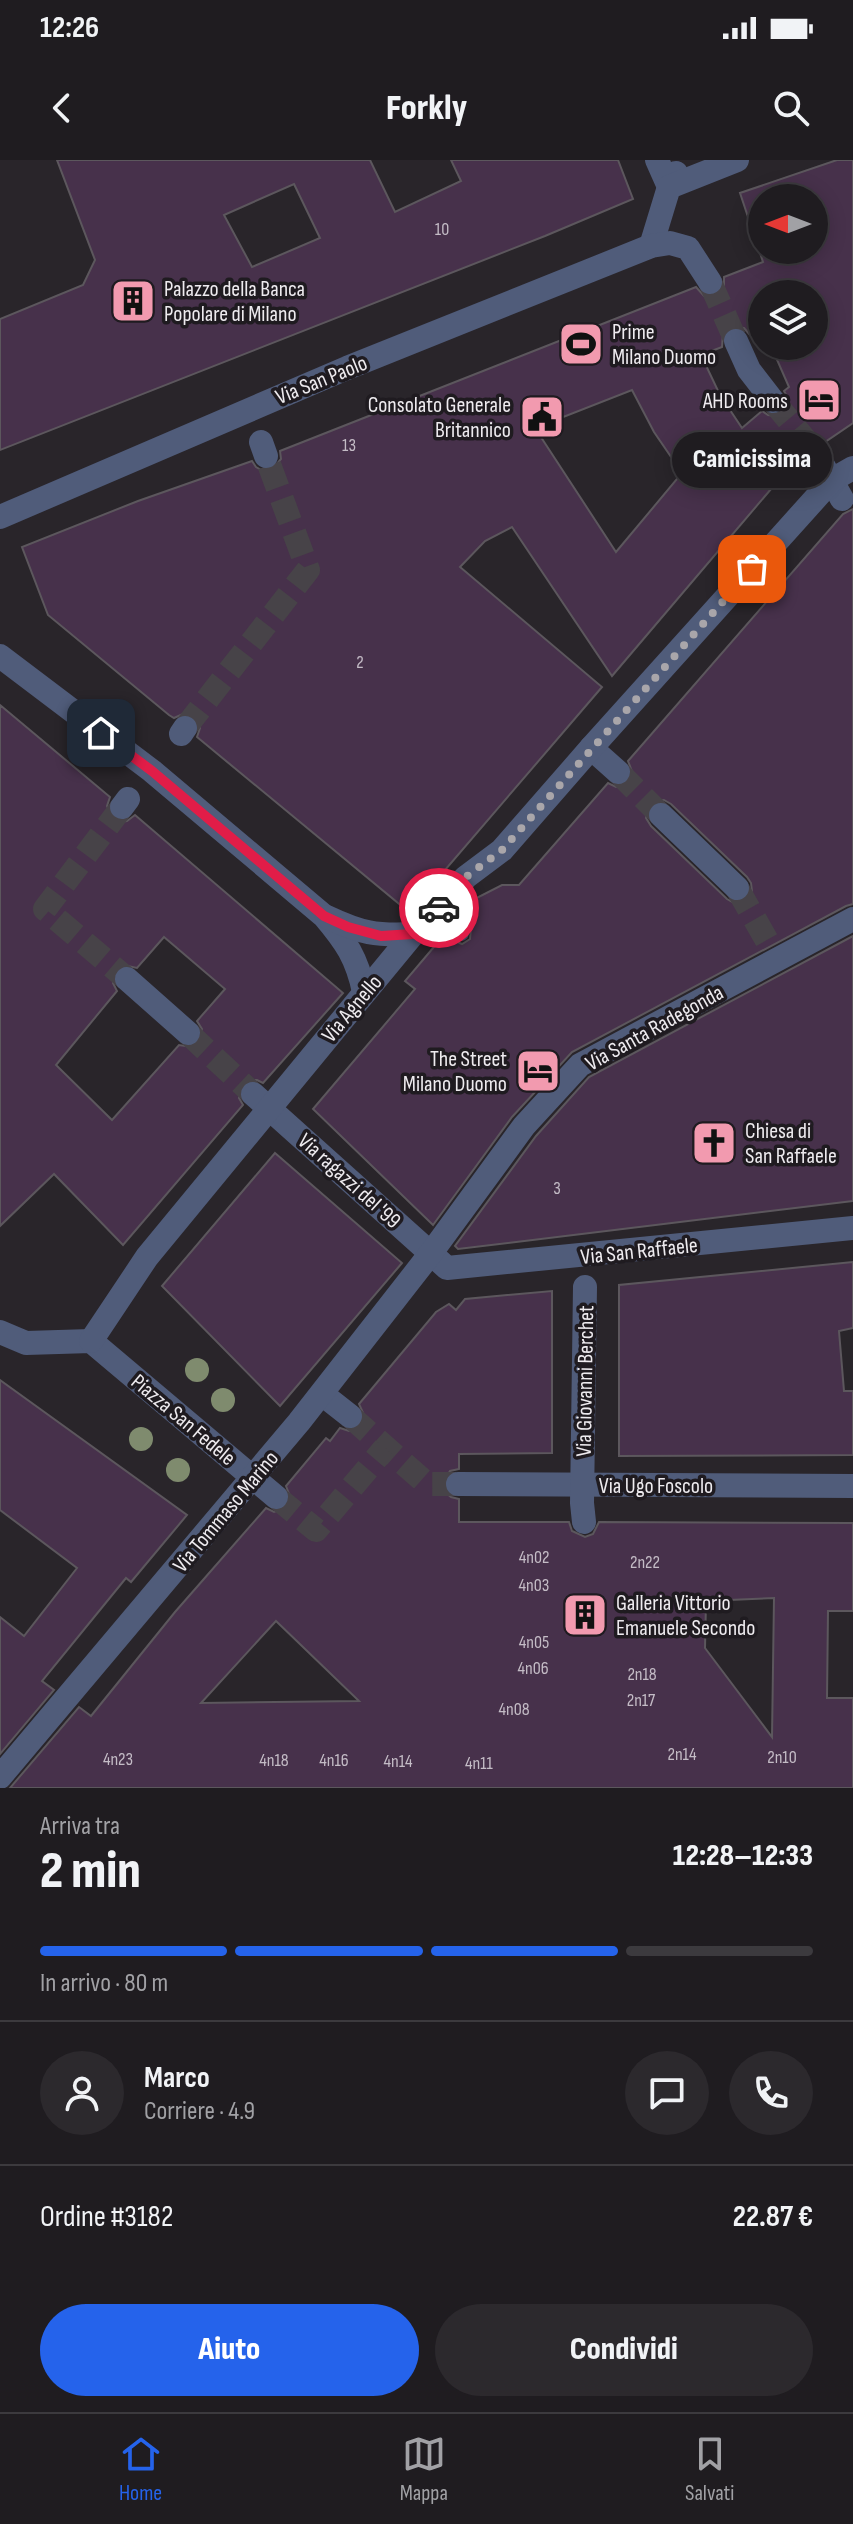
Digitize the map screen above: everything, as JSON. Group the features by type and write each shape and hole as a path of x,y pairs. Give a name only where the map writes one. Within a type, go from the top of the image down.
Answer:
{"street":[{"path":"710,282 688,248 670,243 648,248 668,173 737,160"},
{"name":"Via San Paolo","path":"0,517 320,380 648,248"},
{"path":"736,341 749,370 773,401"},
{"name":"Via Agnello","path":"91,1341 141,1265 261,1101 466,877 502,850 591,748 842,483 816,453"},
{"path":"0,656 152,771 324,916 340,935 358,966 364,992"},
{"path":"591,748 618,772"},
{"path":"661,815 737,888"},
{"path":"324,916 348,927 381,936 413,934"},
{"name":"Via Santa Radegonda","path":"431,1253 524,1126 580,1065 774,953 853,919"},
{"path":"127,979 188,1033"},
{"name":"Via ragazzi del '99","path":"261,1101 431,1253"},
{"name":"Via San Raffaele","path":"431,1253 447,1268 853,1228"},
{"name":"Via Tommaso Marino","path":"6,1770 254,1478 431,1253"},
{"name":"Via Giovanni Berchet","path":"584,1522 585,1287"},
{"path":"0,1332 26,1343 91,1341"},
{"name":"Piazza San Fedele","path":"91,1341 276,1497"},
{"path":"322,1394 350,1416"},
{"name":"Via Ugo Foscolo","path":"458,1484 853,1486"}],"lane":[{"path":"444,902 453,932"}],"building":[{"path":"57,160 370,160 395,212 461,181 451,160 618,160 633,199 0,450 0,319 83,285 95,260","holes":["294,184 320,238 252,267 224,215"]},
{"path":"837,160 853,160 853,423 825,442 815,438 804,445 801,452 803,461 777,482 612,676 512,527 485,541 460,567 602,687 409,912 197,737 200,728 194,716 185,713 174,718 169,715 48,615 22,547 138,501 252,461 263,471 272,470 281,459 280,451 696,287 704,296 717,295 724,288 724,277 758,264 828,264 828,184 766,184","holes":["632,390 654,432 682,473 616,552 535,428"]},
{"path":"748,190 748,217 740,193"},
{"path":"853,509 853,904 572,1052 512,1117 433,1225 313,1109 415,989 405,981 439,941 446,943 453,940 462,944 470,939 471,928 459,907 502,885 519,885 608,783 616,787 629,782 633,774 628,761 843,514","holes":["664,800 747,877 752,891 747,899 734,903 727,899 651,826 646,818 647,811 656,801"]},
{"path":"0,705 110,797 107,806 112,818 119,822 127,821 135,815 343,993 263,1083 249,1080 241,1085 239,1098 243,1105 123,1245 54,1174 0,1226","holes":["164,937 225,989 197,1021 202,1029 200,1042 192,1047 179,1045 112,1120 56,1065 117,991 113,983 115,970 123,965 137,968"]},
{"path":"853,936 853,1201 458,1249 455,1246 536,1136 589,1077"},
{"path":"275,1153 402,1263 280,1406 162,1286"},
{"path":"853,1262 853,1328 839,1331 844,1391 853,1391 853,1455 619,1456 619,1285"},
{"path":"552,1291 552,1453 459,1454 459,1469 450,1471 443,1483 445,1492 459,1499 459,1522 569,1522 572,1531 585,1537 593,1534 599,1522 853,1523 853,1611 828,1611 827,1698 853,1698 853,1788 10,1788 79,1707 91,1716 175,1612 266,1508 274,1512 287,1507 291,1499 286,1486 326,1438 330,1441 340,1428 349,1431 361,1426 365,1417 359,1404 436,1312 449,1304 456,1310 465,1299","holes":["774,1598 772,1737 705,1648 706,1601","276,1621 359,1701 201,1703"]},
{"path":"0,1380 187,1515 131,1582 126,1578 42,1681 54,1690 0,1754 0,1617 24,1636 77,1568 0,1510"}],"tunnel":[{"path":"710,282 736,341"},
{"path":"773,401 816,453"},
{"path":"185,728 308,570 266,456"},
{"path":"618,772 661,815"},
{"path":"122,807 45,909 127,979"},
{"path":"737,888 770,946"},
{"path":"188,1033 253,1094"},
{"path":"350,1416 427,1484 458,1484"},
{"path":"276,1497 316,1530 385,1448"}],"way so far":[{"path":"439,908 466,877 502,850 752,569"}],"place":[{"name":"Palazzo della Banca Popolare di Milano","path":"133,301"},
{"name":"Prime Milano Duomo","path":"581,344"},
{"name":"AHD Rooms","path":"819,400"},
{"name":"Consolato Generale Britannico","path":"542,417"},
{"name":"Camicissima","path":"752,569"},
{"name":"The Street Milano Duomo","path":"538,1071"},
{"name":"Chiesa di San Raffaele","path":"714,1143"},
{"name":"Galleria Vittorio Emanuele Secondo","path":"585,1615"}],"route":[{"path":"101,733 152,771 324,916 348,927 381,936 413,934 439,908"}]}
